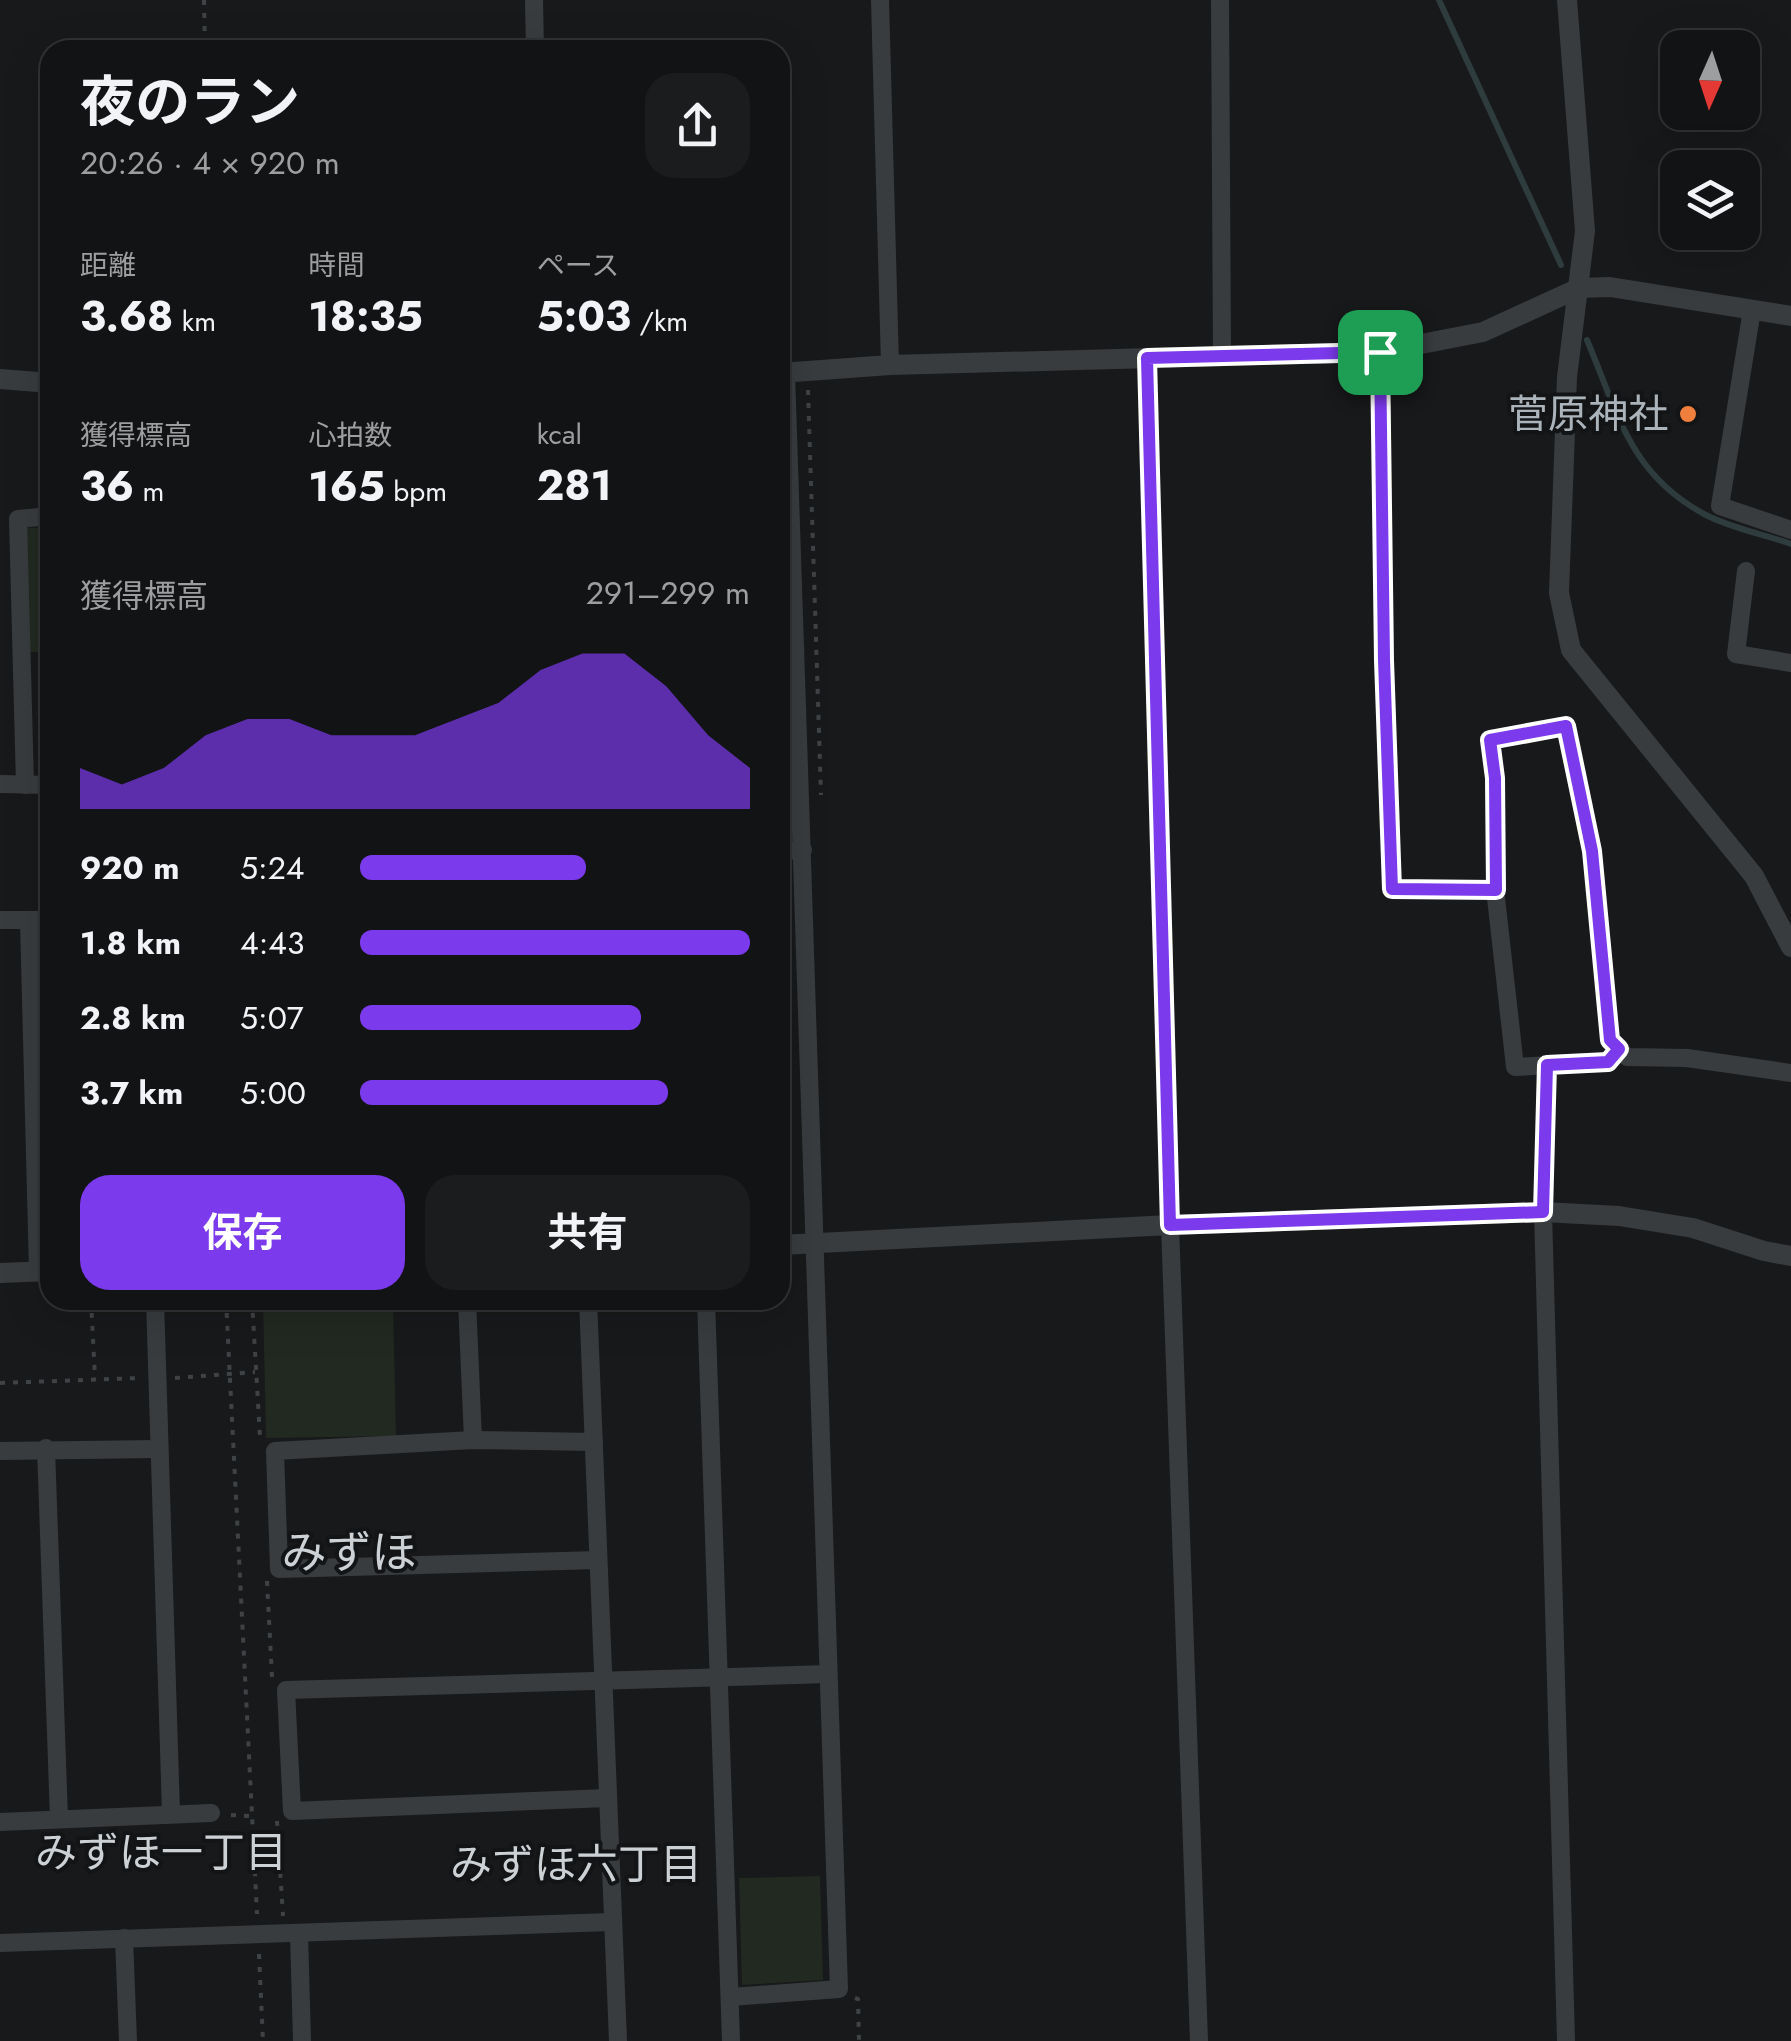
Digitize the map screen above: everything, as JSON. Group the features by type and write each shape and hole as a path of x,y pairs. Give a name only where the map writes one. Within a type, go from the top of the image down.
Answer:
{"street":[{"path":"534,0 535,40"},
{"path":"880,0 890,365"},
{"path":"1220,0 1222,355"},
{"path":"1567,0 1584,232 1567,377 1560,593 1570,650 1754,876 1791,947"},
{"path":"790,372 890,365 1380,352 1483,332 1579,288 1610,287 1791,316"},
{"path":"1752,310 1720,506 1791,530"},
{"path":"1380,352 1392,889 1496,890"},
{"path":"1147,358 1170,1225 1199,2041"},
{"path":"0,379 40,382"},
{"path":"24,785 18,519 40,517"},
{"path":"1746,570 1736,654 1791,663"},
{"path":"731,1997 839,1990 802,850 790,717"},
{"path":"1619,1049 1608,1062 1514,1067 1496,890 1495,778 1490,740 1566,726 1592,851 1610,1040 1619,1049 1627,1057 1687,1058 1791,1073"},
{"path":"0,784 40,785"},
{"path":"790,851 802,850"},
{"path":"0,920 40,920"},
{"path":"29,921 40,1178"},
{"path":"1547,1065 1543,1212 1566,2041"},
{"path":"790,1245 1170,1225 1543,1212 1619,1216 1693,1228 1791,1256"},
{"path":"0,1273 40,1271"},
{"path":"155,1310 171,1813"},
{"path":"468,1310 474,1440"},
{"path":"588,1310 618,2041"},
{"path":"706,1310 731,2041"},
{"path":"594,1442 474,1440 275,1451 280,1569 598,1560"},
{"path":"46,1448 59,1819"},
{"path":"0,1451 158,1448"},
{"path":"606,1798 292,1811 286,1690 828,1674"},
{"path":"0,1822 211,1813"},
{"path":"0,1943 612,1922"},
{"path":"292,1933 302,2041"},
{"path":"124,1938 128,2041"}],"path":[{"path":"204,0 205,40"},
{"path":"92,1310 95,1378"},
{"path":"227,1310 263,2041"},
{"path":"253,1310 261,1447"},
{"path":"0,1383 256,1372"},
{"path":"267,1582 272,1678"},
{"path":"277,1810 292,1933"},
{"path":"839,1990 858,1999 859,2041"}],"shaded area":[{"path":"40,527 40,652 30,652 26,528"},
{"path":"263,1310 393,1310 396,1436 266,1438"},
{"path":"820,1876 823,1980 742,1985 739,1878"}],"waterway":[{"path":"1439,0 1561,265"},
{"path":"1587,340 1629,439 1658,480 1714,519 1791,544"}],"place":[{"name":"菅原神社","path":"1688,414"}],"district":[{"name":"みずほ","path":"349,1552"},
{"name":"みずほ一丁目","path":"161,1852"},
{"name":"みずほ六丁目","path":"576,1864"}],"route":[{"path":"1380,352 1392,889 1496,890 1495,778 1490,740 1566,726 1592,851 1610,1040 1619,1049 1608,1062 1547,1065 1543,1212 1170,1225 1147,358 1380,352"}]}
